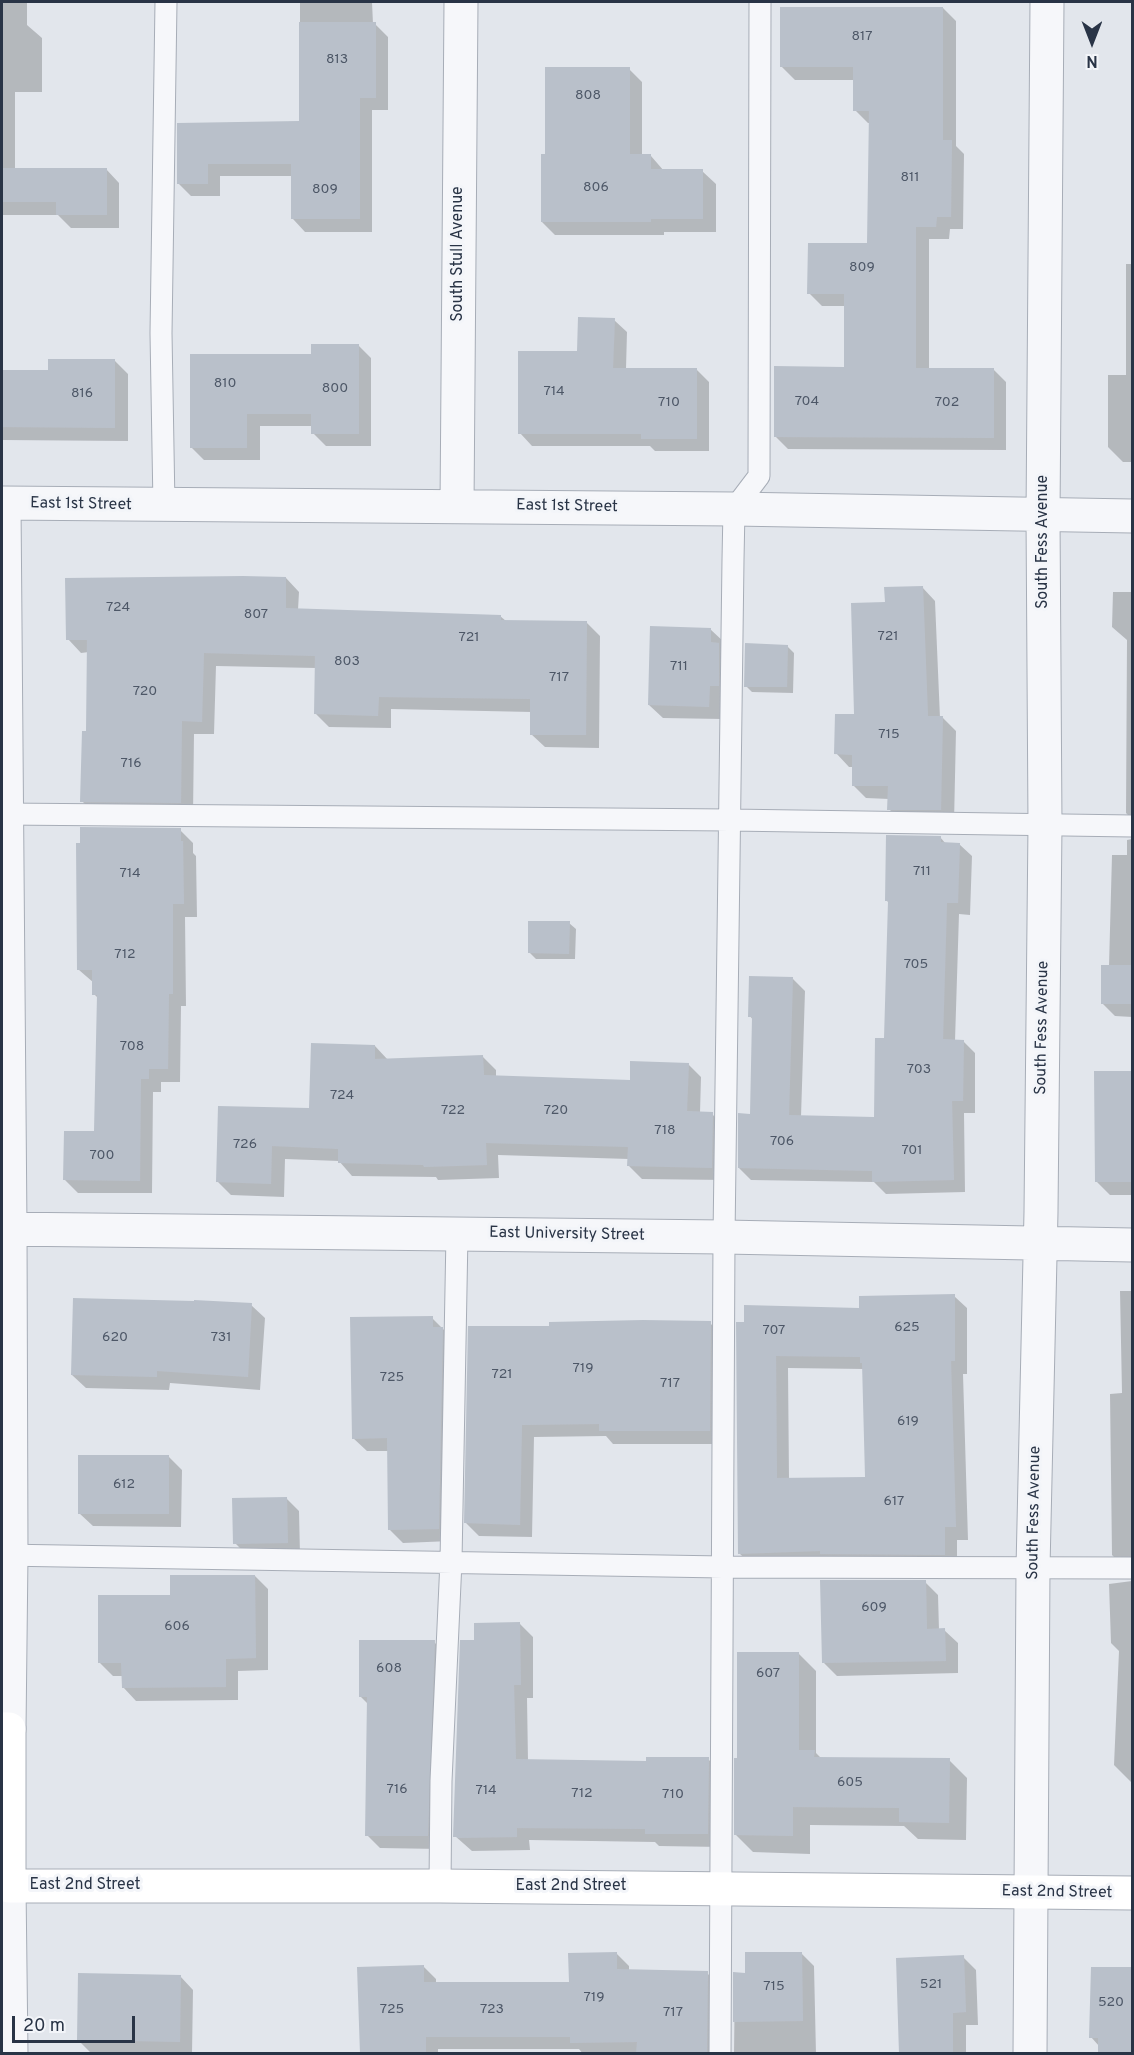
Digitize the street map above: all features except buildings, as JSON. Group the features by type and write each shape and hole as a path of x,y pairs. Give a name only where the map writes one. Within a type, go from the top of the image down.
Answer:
{"street":[{"name":"South Stull Avenue","path":"457,506 461,2"},
{"name":"South Fess Avenue","path":"1030,2054 1033,1568 1045,825 1043,516 1047,2"},
{"name":"East 1st Street","path":"3,504 457,506 1132,516"},
{"path":"3,504 6,1229 5,1729 11,2054"},
{"name":"East University Street","path":"6,1229 724,1237 1132,1245"},
{"name":"East 2nd Street","path":"9,1886 440,1886 1132,1893"}],"lane":[{"path":"164,506 161,333 166,2"},
{"path":"720,2054 724,1237 734,509 759,476 760,2"},
{"path":"3,814 1132,826"},
{"path":"440,1886 441,1781 451,1561 457,1234"},
{"path":"6,1555 723,1567 1132,1568"}]}
